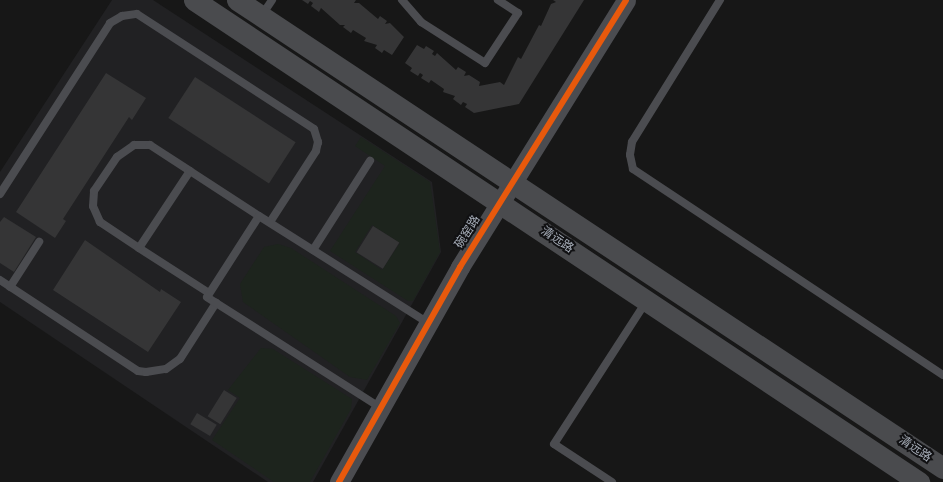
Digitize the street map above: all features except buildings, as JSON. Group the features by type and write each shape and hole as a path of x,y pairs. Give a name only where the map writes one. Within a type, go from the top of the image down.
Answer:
{"main road":[{"name":"清远路","path":"194,0 919,482"},
{"name":"清远路","path":"237,0 267,8 513,182 943,468"}],"street":[{"name":"碗窑路","path":"339,482 428,324 500,203 626,0"}],"lane":[{"path":"402,0 421,22 486,63 518,13 498,0"},
{"path":"720,0 632,142 630,155 633,169 943,375"},
{"path":"0,194 110,23 122,16 137,14 314,129 318,142 316,151 270,222"},
{"path":"209,293 100,222 93,206 94,191 117,157 134,145 150,145 428,324"},
{"path":"313,250 370,161"},
{"path":"139,248 190,170"},
{"path":"259,216 207,297 381,408"},
{"path":"10,287 39,242"},
{"path":"0,280 138,371 146,372 166,369 180,359 216,303"},
{"path":"612,482 554,444 647,300"}],"shaded area":[{"path":"112,0 153,0 432,182 441,252 313,482 268,482 0,302 0,172"},
{"path":"361,137 430,182 440,252 413,301 408,301 330,251 385,166 355,146","holes":["372,225 400,243 382,270 355,252"]},
{"path":"278,244 291,248 396,316 400,323 367,380 350,377 243,302 240,284 264,247"},
{"path":"261,348 273,349 352,399 351,409 310,482 274,482 212,440 240,398 228,390"}],"cycle path":[{"path":"339,482 460,267 626,0"}]}
